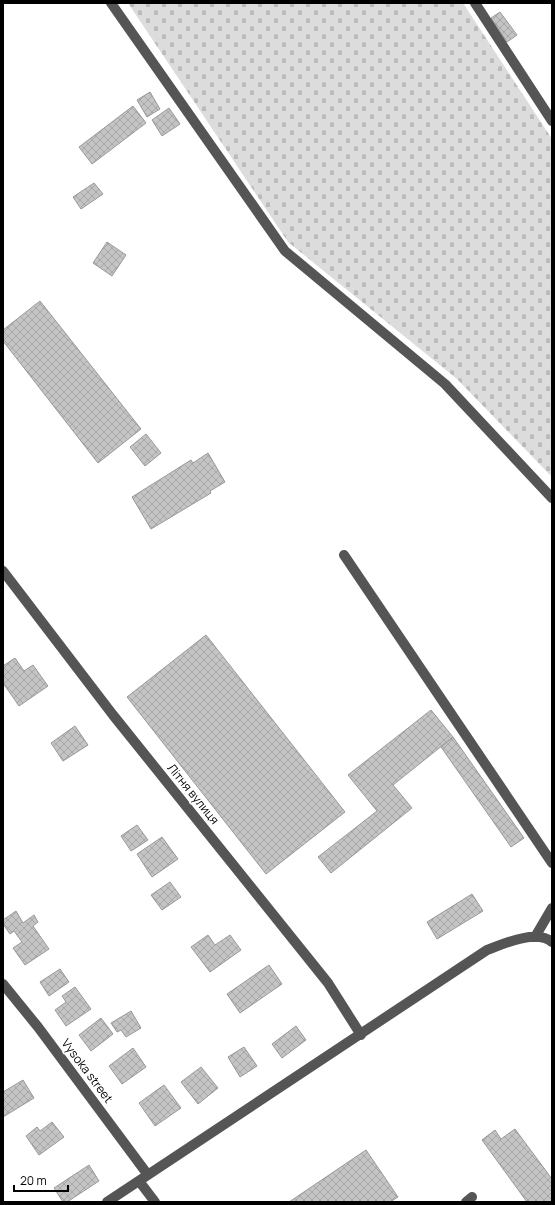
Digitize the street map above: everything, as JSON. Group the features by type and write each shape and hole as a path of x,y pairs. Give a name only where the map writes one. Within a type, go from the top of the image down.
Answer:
{"street":[{"path":"111,3 285,251 445,384 552,498"},
{"path":"475,3 552,121"},
{"path":"344,555 552,863"},
{"name":"Літня вулиця","path":"3,571 113,715 328,983 361,1035"},
{"path":"535,937 552,908"},
{"path":"107,1202 361,1035 487,950 513,940 535,937 549,939 552,942"},
{"name":"Vysoka street","path":"3,984 38,1027 148,1175"},
{"path":"139,1181 155,1202"}],"green space":[{"path":"128,3 463,3 552,139 552,477 457,379 288,242"}],"building":[{"path":"500,12 517,35 507,42 491,18"},
{"path":"150,92 160,109 147,117 137,100"},
{"path":"133,106 146,123 92,164 79,147"},
{"path":"169,108 180,124 162,136 152,120"},
{"path":"94,183 103,194 81,209 73,197"},
{"path":"107,242 126,255 112,276 93,263"},
{"path":"40,301 141,429 98,463 3,341 3,330"},
{"path":"146,434 161,453 145,466 130,447"},
{"path":"208,453 225,482 210,491 211,493 151,529 132,497 191,460 193,463"},
{"path":"206,635 345,812 266,874 127,697"},
{"path":"15,658 24,671 33,665 48,686 19,706 3,683 3,666"},
{"path":"431,710 453,737 393,785 412,808 331,873 318,857 377,811 348,775"},
{"path":"75,726 88,745 63,761 51,743"},
{"path":"453,737 524,838 511,847 441,747"},
{"path":"137,825 148,840 131,851 121,836"},
{"path":"162,837 178,859 152,877 137,854"},
{"path":"170,882 181,897 162,910 151,895"},
{"path":"472,894 483,911 437,939 427,922"},
{"path":"16,911 23,923 34,915 38,922 33,926 49,949 25,965 13,948 22,942 14,931 10,934 3,924 3,920"},
{"path":"208,935 215,945 230,935 241,950 210,972 191,947"},
{"path":"269,965 282,984 240,1013 227,994"},
{"path":"60,969 69,982 49,996 40,982"},
{"path":"75,987 91,1009 66,1026 55,1010 66,1002 62,996"},
{"path":"131,1011 141,1028 126,1037 121,1030 117,1032 111,1023"},
{"path":"101,1018 113,1034 91,1051 79,1035"},
{"path":"296,1026 306,1040 282,1058 272,1044"},
{"path":"244,1047 257,1066 240,1077 228,1057"},
{"path":"133,1048 146,1067 122,1084 109,1066"},
{"path":"201,1067 218,1088 198,1104 181,1082"},
{"path":"23,1080 34,1098 3,1117 3,1092"},
{"path":"164,1085 181,1108 155,1126 139,1103"},
{"path":"52,1122 64,1137 39,1155 26,1136 37,1127 40,1131"},
{"path":"515,1129 552,1179 552,1202 527,1202 482,1140 495,1130 501,1139"},
{"path":"366,1150 398,1197 390,1202 289,1202"},
{"path":"89,1165 99,1181 67,1202 63,1202 54,1188"}]}
